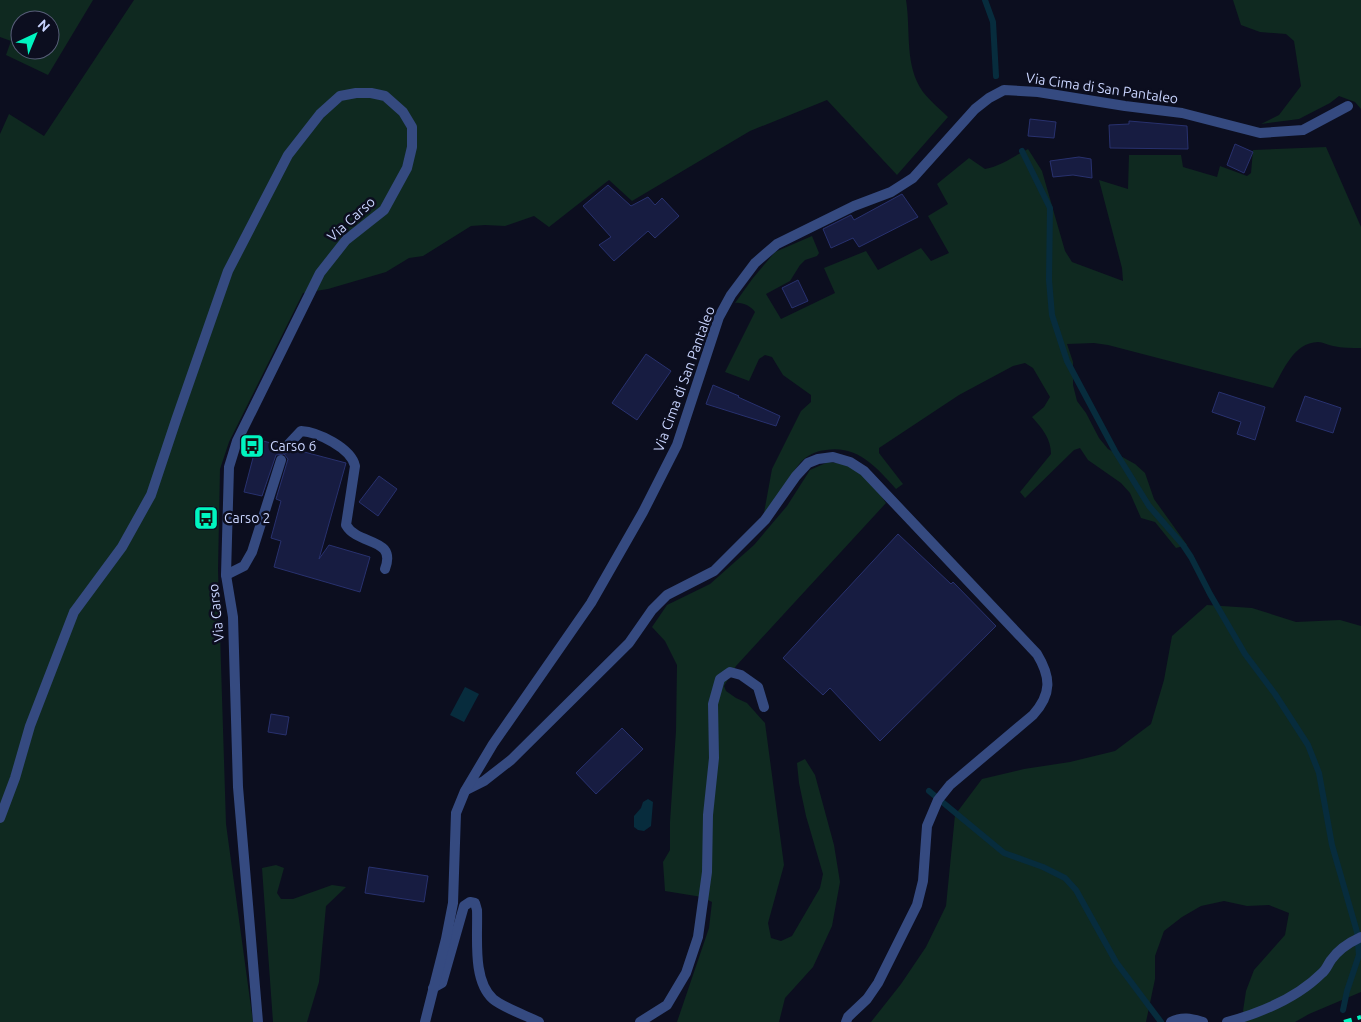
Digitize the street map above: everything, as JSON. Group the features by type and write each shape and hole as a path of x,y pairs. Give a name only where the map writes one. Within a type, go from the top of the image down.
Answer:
{"street":[{"name":"Via Cima di San Pantaleo","path":"425,1022 453,903 456,813 465,791 493,744 590,602 644,512 677,445 719,317 731,295 755,263 777,244 854,206 891,192 913,178 976,109 989,98 1004,90 1038,92 1182,113 1260,133 1303,130 1348,106"},
{"name":"Via Carso","path":"0,818 15,778 30,726 74,612 122,547 151,495 228,272 288,155 320,114 340,96 356,93 371,93 385,96 403,112 412,126 412,147 407,168 384,210 346,240 320,273 237,441 229,467 226,575 233,617 238,787 258,1022"},
{"path":"286,447 301,431 306,431 328,440 348,453 355,466 346,525 354,534 384,548 387,552 388,560 385,569"},
{"path":"465,791 484,781 510,760 629,644 652,610 667,595 714,571 766,520 796,476 808,463 818,459 834,457 850,462 864,471 1038,654 1045,668 1048,682 1037,711 950,784 938,800 927,826 923,881 917,905 878,983 867,999 848,1017 846,1022"},
{"path":"226,575 244,566 252,552 281,460"},
{"path":"640,1022 667,1005 686,973 698,937 707,872 708,815 714,758 713,704 720,679 730,672 742,674 758,687 764,707"},
{"path":"433,988 442,983 464,906 470,902 475,903 478,910 481,983 494,1000 539,1022"},
{"path":"1226,1022 1285,1000 1324,972 1332,958 1350,942 1361,937"},
{"path":"1171,1022 1189,1018 1203,1022"}],"green space":[{"path":"0,0 93,0 60,55 60,10 10,10 10,41 0,37"},
{"path":"134,0 906,0 909,48 913,71 923,92 948,117 897,175 827,100 750,131 632,201 609,180 549,227 534,216 505,226 471,226 423,256 409,258 386,272 328,289 303,293 229,442 220,469 218,570 226,824 253,1022 0,1022 0,134 9,114 44,136"},
{"path":"1233,0 1361,0 1361,109 1355,102 1339,96 1330,103 1299,119 1261,124 1279,115 1301,86 1294,41 1286,34 1260,32 1241,25"},
{"path":"10,44 10,57 6,55"},
{"path":"16,60 57,60 48,75"},
{"path":"1326,147 1361,227 1361,348 1337,347 1320,342 1302,347 1285,366 1273,388 1108,345 1094,343 1067,344 1073,362 1073,385 1077,401 1086,413 1099,438 1108,449 1135,464 1145,473 1154,499 1187,545 1176,548 1155,522 1141,518 1130,493 1121,483 1088,460 1080,448 1074,450 1025,498 1020,492 1051,454 1051,449 1048,439 1032,417 1044,407 1050,397 1033,368 1025,363 1013,366 959,395 879,448 879,453 903,484 896,489 874,466 857,455 837,449 815,452 800,463 774,502 764,513 772,469 801,411 811,402 811,395 783,375 772,357 765,355 759,359 749,381 725,372 755,312 746,305 735,303 775,252 812,236 819,253 817,256 805,260 790,281 766,294 781,319 835,293 824,268 866,251 878,270 921,248 931,261 949,253 928,216 948,204 937,184 969,158 985,169 1002,163 1028,149 1042,171 1065,251 1072,262 1123,281 1122,268 1099,180 1128,189 1129,155 1181,155 1183,167 1217,177 1220,166 1247,176 1251,173 1253,150"},
{"path":"828,462 847,464 855,468 870,481 886,503 736,666 724,686 726,691 747,703 765,723 784,865 768,923 771,938 781,941 792,936 820,888 823,874 806,816 799,783 797,763 805,759 815,775 834,845 840,882 832,926 813,967 785,998 779,1022 677,1022 709,928 712,902 702,897 665,891 663,862 670,850 677,665 665,641 652,627 667,605 710,584 754,545 787,506 810,470"},
{"path":"1207,605 1252,608 1296,622 1340,620 1361,626 1361,992 1295,1022 1245,1022 1243,1011 1246,991 1254,970 1285,935 1289,913 1269,905 1247,906 1224,901 1201,906 1182,917 1164,931 1155,956 1155,979 1146,1022 871,1022 901,984 926,947 946,906 955,815 982,779 1115,751 1151,724 1164,680 1172,636"},
{"path":"276,865 284,868 277,893 281,899 293,899 332,885 346,887 326,906 319,982 307,1022 273,1022 262,868"}],"water":[{"path":"465,687 479,694 464,722 450,715"},
{"path":"648,799 653,802 651,826 644,831 638,830 634,827 634,816 641,808 643,802"}],"building":[{"path":"1030,119 1056,122 1054,138 1028,136"},
{"path":"1129,121 1187,126 1188,149 1110,148 1109,125 1129,124"},
{"path":"1235,144 1253,152 1244,173 1227,165"},
{"path":"1079,157 1091,159 1092,178 1073,175 1053,177 1050,161"},
{"path":"608,185 631,206 648,197 655,205 662,198 679,216 655,238 648,231 614,261 599,245 611,237 583,206"},
{"path":"902,194 918,217 859,247 853,238 831,248 823,229 851,215 854,220"},
{"path":"798,280 808,301 792,308 782,288"},
{"path":"646,354 671,371 637,420 612,403"},
{"path":"713,385 780,416 776,426 706,404"},
{"path":"1219,392 1265,407 1255,440 1237,434 1241,422 1212,412"},
{"path":"1305,396 1341,408 1333,433 1296,421"},
{"path":"263,441 279,445 284,454 276,455 262,496 244,492 254,454 260,455"},
{"path":"293,449 346,463 319,559 329,545 370,557 360,592 274,567 281,541 271,538 281,501 276,499 288,459 284,454"},
{"path":"379,476 397,489 378,516 359,502"},
{"path":"898,534 951,584 953,582 996,626 880,741 830,688 823,695 783,658"},
{"path":"271,714 289,717 286,735 268,732"},
{"path":"622,728 643,749 596,794 576,773"},
{"path":"369,867 428,876 424,902 365,893"}],"waterway":[{"path":"985,0 993,22 996,76"},
{"path":"1022,151 1050,208 1049,280 1052,315 1067,361 1115,451 1149,506 1191,557 1245,654 1275,694 1308,745 1319,773 1332,845 1357,932 1359,955 1343,1010"},
{"path":"929,791 1004,853 1043,867 1065,878 1076,890 1116,962 1161,1022"}],"railway":[{"path":"1344,1022 1361,1017"}],"place":[{"name":"Carso 6","path":"252,446"},
{"name":"Carso 2","path":"206,518"}]}
